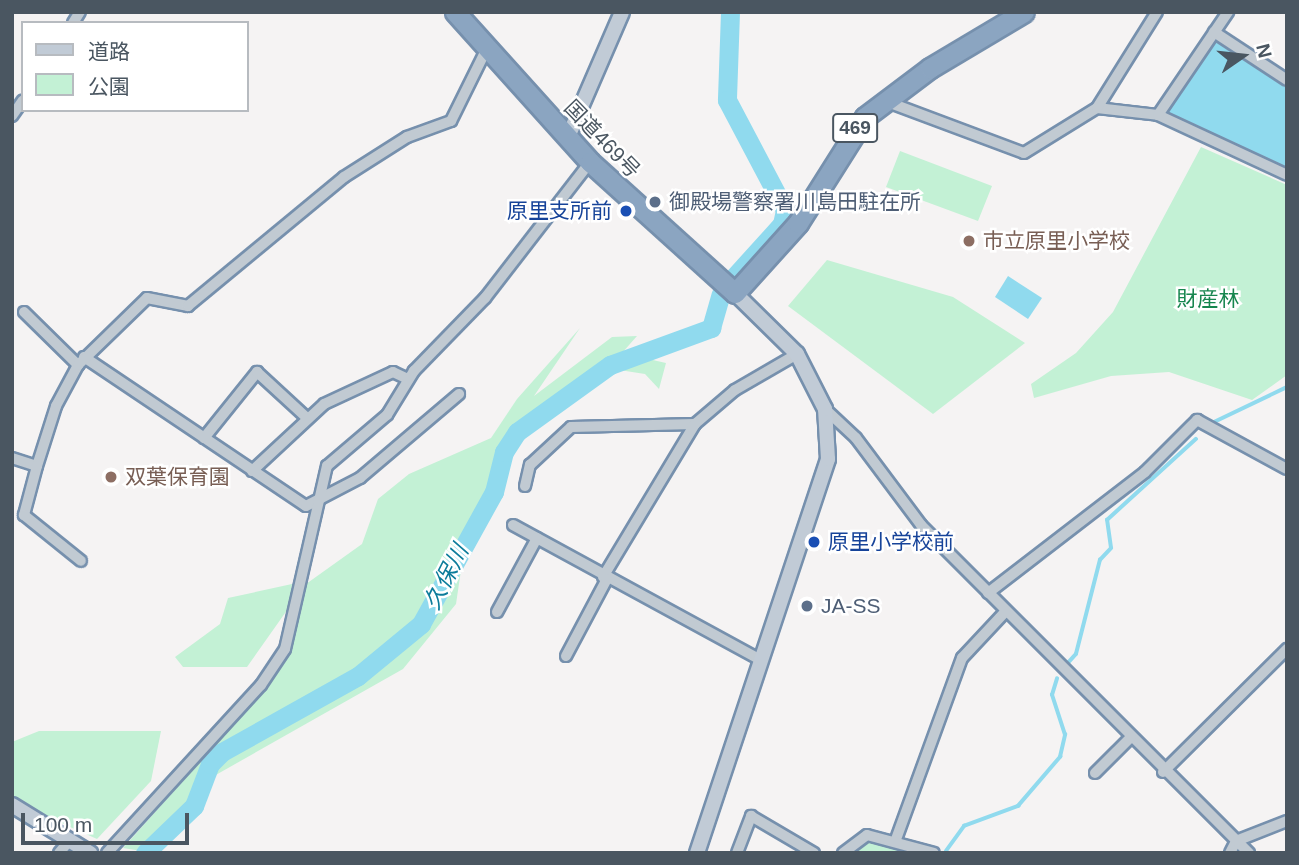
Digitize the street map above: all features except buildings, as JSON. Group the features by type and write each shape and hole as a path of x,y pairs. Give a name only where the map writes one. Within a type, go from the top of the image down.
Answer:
{"highway":[{"name":"国道469号","path":"455,12 590,162 735,293"},
{"name":"469","path":"735,293 781,246 850,134 885,101 1024,12"}],"street":[{"path":"568,137 622,12"},
{"path":"885,101 1024,153 1097,108 1157,12"},
{"path":"1158,115 1228,12"},
{"path":"1214,32 1287,80"},
{"path":"81,561 24,515 56,406 81,361 147,298 188,306 344,177 407,137 450,121 487,48"},
{"path":"1097,108 1158,115 1287,175"},
{"path":"107,853 261,685 285,649 314,506 327,466 374,428 408,379 485,298 590,162"},
{"path":"702,852 762,660 822,485 829,440 825,410 797,354 735,293"},
{"path":"24,312 81,361 252,471 314,506"},
{"path":"566,656 605,578 695,424 735,390 797,354"},
{"path":"204,438 257,372 306,417"},
{"path":"252,471 306,417 373,379 393,372 408,379"},
{"path":"314,506 430,424 459,394"},
{"path":"825,410 856,438 921,525 1163,772 1249,853"},
{"path":"988,593 1145,472 1197,420 1287,469"},
{"path":"525,486 530,465 570,427 695,424"},
{"path":"12,458 37,466"},
{"path":"513,525 605,578 762,660"},
{"path":"497,611 537,538"},
{"path":"895,842 962,658 1006,611"},
{"path":"1163,772 1287,649"},
{"path":"1095,773 1131,737"},
{"path":"12,805 90,853"},
{"path":"737,853 751,816 814,853"},
{"path":"1230,853 1236,841 1287,821"},
{"path":"843,853 867,835 934,853"},
{"path":"59,853 69,841"}],"green space":[{"name":"財産林","path":"1201,147 1287,185 1287,375 1252,400 1169,372 1111,376 1034,398 1031,384 1076,353 1113,312"},
{"path":"900,151 992,186 978,221 886,187"},
{"path":"827,260 953,297 1025,343 933,414 788,306"},
{"path":"580,328 534,396 612,337 637,336 622,353 666,363 659,389 645,374 600,367 521,422 502,492 465,543 456,604 403,669 214,776 197,809 154,853 123,848 266,688 288,651 306,584 362,544 378,499 409,474 491,438 517,399"},
{"path":"292,584 290,606 247,667 183,667 175,657 220,624 228,598"},
{"path":"39,731 161,731 151,781 97,839 12,801 12,742"},
{"path":"867,840 897,850 919,853 855,853"}],"water":[{"path":"1216,37 1287,84 1287,170 1166,111"},
{"path":"1008,276 1042,298 1028,319 995,297"}],"waterway":[{"name":"久保川","path":"730,12 727,100 785,210 782,224 734,277"},
{"name":"久保川","path":"145,853 194,806 210,764 222,752 358,676 421,624 494,492 504,452 517,432 610,365 711,328 721,294"},
{"path":"1212,423 1287,387"},
{"path":"1067,664 1076,654 1100,560 1111,548 1107,520 1196,439"},
{"path":"946,851 964,826 1018,806 1060,757 1065,735 1052,695 1057,679"}],"place":[{"name":"御殿場警察署川島田駐在所","path":"655,202"},
{"name":"原里支所前","path":"626,211"},
{"name":"市立原里小学校","path":"969,241"},
{"name":"双葉保育園","path":"111,477"},
{"name":"原里小学校前","path":"814,542"},
{"name":"JA-SS","path":"807,606"}]}
